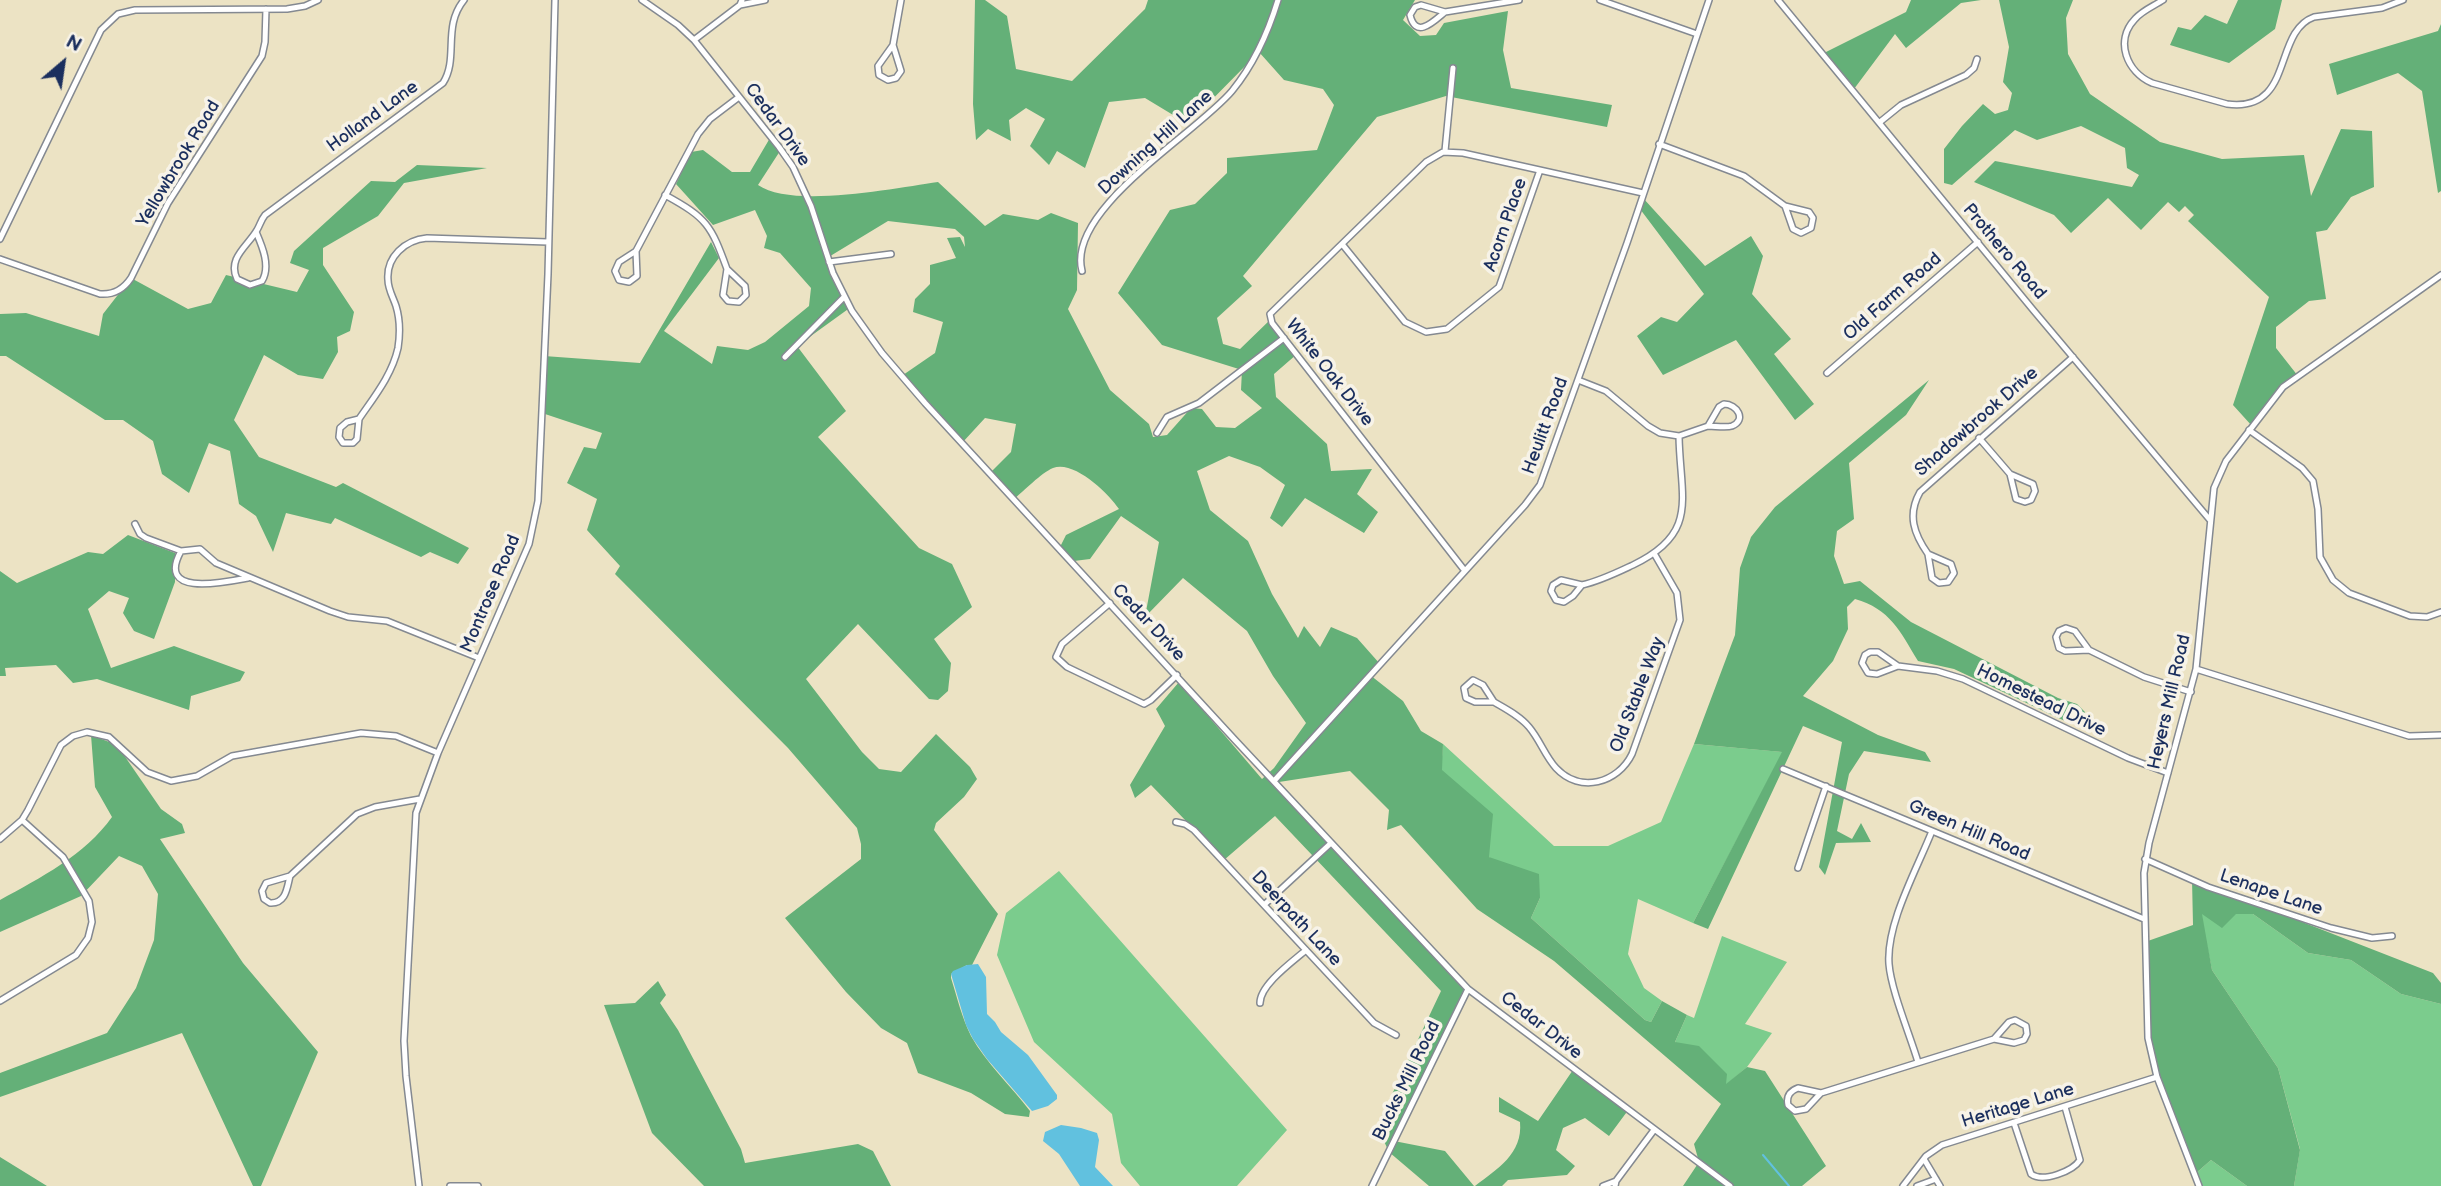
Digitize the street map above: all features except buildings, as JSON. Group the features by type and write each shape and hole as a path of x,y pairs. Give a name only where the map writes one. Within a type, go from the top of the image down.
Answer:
{"street":[{"path":"0,239 101,30 109,20 121,13 135,10 296,8 318,0"},
{"name":"Holland Lane","path":"256,232 266,270 262,281 250,285 237,279 234,266 237,257 267,212 443,83 449,68 451,25 464,0"},
{"name":"Montrose Road","path":"419,1186 404,1041 416,813 438,754 529,544 537,513 555,0"},
{"name":"Cedar Drive","path":"642,0 678,25 694,40 793,167 811,206 829,262 844,297 867,334 905,380 1468,989 1730,1186"},
{"path":"694,40 741,2 765,0"},
{"path":"893,45 901,71 896,78 888,80 879,75 878,66 893,45 901,0"},
{"name":"Downing Hill Lane","path":"1082,271 1079,261 1082,248 1109,202 1142,170 1212,112 1232,91 1262,45 1278,0"},
{"path":"1445,12 1423,28 1417,27 1410,19 1412,10 1421,5 1445,12 1520,0"},
{"path":"1600,0 1697,34"},
{"name":"Heulitt Road","path":"1274,781 1525,505 1540,485 1709,0"},
{"name":"Prothero Road","path":"1778,0 2210,520"},
{"path":"2163,0 2142,12 2128,30 2125,54 2132,69 2141,78 2152,83 2233,105 2250,103 2270,90 2296,30 2307,19 2382,8 2403,0"},
{"name":"Yellowbrook Road","path":"0,259 100,294 109,294 123,288 131,278 168,203 258,64 265,42 266,9"},
{"path":"1880,122 1901,105 1966,75 1974,68 1978,59"},
{"path":"1453,68 1446,151 1643,193"},
{"path":"636,251 615,267 615,275 622,282 629,282 637,276 636,251 701,130 739,97"},
{"path":"1659,144 1744,176 1784,206 1809,212 1813,221 1811,228 1801,233 1793,229 1784,206"},
{"name":"White Oak Drive","path":"1446,151 1426,162 1272,312 1271,321 1465,571"},
{"name":"Acorn Place","path":"1342,244 1405,323 1426,332 1447,330 1499,287 1540,170"},
{"path":"665,195 694,211 706,223 727,269 745,286 746,295 738,302 728,300 723,295 727,269"},
{"path":"359,419 347,422 340,428 339,437 343,443 353,443 357,439 359,419 387,377 398,349 398,319 388,279 391,261 399,250 414,240 427,237 548,242"},
{"name":"Old Farm Road","path":"1827,373 1978,242"},
{"path":"829,262 891,254"},
{"name":"Heyers Mill Road","path":"2199,1186 2157,1077 2147,1028 2145,859 2196,669 2210,520 2218,476 2266,406 2290,382 2441,275"},
{"path":"785,356 844,297"},
{"path":"1157,433 1166,419 1199,403 1284,338"},
{"name":"Shadowbrook Drive","path":"1928,554 1951,564 1954,573 1950,580 1941,583 1932,578 1928,554 1913,528 1912,513 1916,499 1927,483 2073,357"},
{"path":"1578,380 1606,391 1654,430 1679,436 1708,426 1733,425 1740,416 1737,408 1731,404 1721,405 1708,426"},
{"path":"2249,430 2302,468 2313,481 2318,509 2320,557 2333,580 2349,593 2410,616 2427,617 2441,611"},
{"path":"1582,585 1564,602 1556,600 1552,595 1552,588 1558,581 1565,580 1582,585 1655,555 1675,533 1682,512 1679,436"},
{"path":"1979,438 2010,474 2033,484 2035,494 2031,500 2021,502 2015,499 2010,474"},
{"path":"135,524 140,534 146,538 181,551 200,548 216,564 344,616 387,621 479,658"},
{"path":"181,551 176,570 185,583 219,584 248,578"},
{"name":"Old Stable Way","path":"1494,702 1527,724 1554,766 1568,777 1581,782 1595,782 1610,778 1620,771 1632,754 1681,620 1676,591 1655,555"},
{"path":"1110,603 1060,647 1056,657 1067,667 1144,705 1177,675"},
{"path":"2089,650 2062,650 2055,641 2057,634 2062,629 2072,629 2089,650 2151,680 2190,692"},
{"name":"Homestead Drive","path":"1898,666 1874,651 1865,655 1862,663 1865,670 1872,674 1898,666 1937,671 1963,679 2128,758 2168,773"},
{"path":"2196,669 2409,736 2441,735"},
{"path":"1470,681 1480,682 1494,702 1468,700 1464,688 1470,681"},
{"path":"0,839 22,820 57,751 73,736 87,732 109,737 147,772 171,781 192,778 232,756 360,733 396,736 438,754"},
{"name":"Green Hill Road","path":"1783,769 2144,919"},
{"path":"1798,868 1826,786"},
{"path":"290,876 268,881 264,885 263,896 267,902 274,904 282,900 290,876 357,814 375,807 420,799"},
{"path":"0,1001 76,955 88,938 92,922 87,896 63,857 22,820"},
{"name":"Deerpath Lane","path":"1176,822 1194,830 1374,1023 1396,1035"},
{"path":"1919,1062 1891,973 1889,948 1894,924 1933,831"},
{"path":"1264,905 1331,843"},
{"name":"Lenape Lane","path":"2145,859 2208,887 2331,928 2372,938 2392,936"},
{"path":"1260,1003 1268,984 1306,950"},
{"name":"Bucks Mill Road","path":"1372,1186 1468,989"},
{"path":"1821,1093 1798,1088 1790,1092 1788,1105 1796,1111 1804,1110 1821,1093 1994,1039 2012,1021 2019,1021 2026,1026 2027,1034 2021,1042 2014,1044 1994,1039"},
{"name":"Heritage Lane","path":"1903,1186 1931,1151 1942,1145 2157,1077"},
{"path":"2014,1123 2031,1174 2036,1178 2046,1178 2077,1165 2080,1160 2065,1107"},
{"path":"1603,1186 1616,1183 1654,1130"},
{"path":"1924,1159 1940,1186"},
{"path":"1917,1186 1936,1179"},
{"path":"450,1186 478,1186"}],"green space":[{"path":"975,0 985,0 1007,16 1016,69 1072,81 1145,9 1148,0 1415,0 1403,20 1420,36 1436,35 1444,23 1508,11 1503,50 1511,88 1612,105 1607,127 1446,96 1377,117 1243,276 1252,286 1217,318 1223,344 1240,349 1271,319 1297,354 1274,374 1276,397 1327,444 1331,471 1372,469 1357,494 1378,512 1364,533 1305,498 1282,527 1270,518 1285,485 1260,467 1229,456 1197,471 1210,510 1248,541 1272,594 1298,638 1304,626 1320,647 1331,627 1357,638 1380,664 1370,675 1403,701 1421,731 1443,744 1442,770 1493,814 1489,857 1539,874 1540,898 1531,918 1645,1020 1651,1022 1662,1001 1687,1015 1675,1042 1699,1046 1727,1074 1726,1084 1747,1067 1765,1071 1826,1166 1802,1186 1683,1186 1699,1162 1694,1144 1721,1104 1554,961 1477,909 1401,825 1387,830 1389,810 1350,771 1279,782 1469,986 1394,1141 1445,1151 1474,1186 1429,1186 1389,1152 1377,1126 1441,991 1275,816 1224,860 1151,785 1135,798 1130,785 1165,726 1156,709 1179,682 1262,779 1274,768 1306,723 1273,676 1247,631 1183,578 1145,617 1159,542 1121,516 1090,559 1074,561 1060,547 1066,535 1119,509 1099,487 1071,469 1053,468 1014,499 990,473 1011,452 1016,424 985,418 962,443 903,375 935,353 943,322 913,312 915,299 930,284 930,265 956,258 947,238 960,237 965,247 964,237 955,229 888,221 827,258 851,307 797,346 846,411 818,437 919,548 952,564 972,607 934,639 951,663 948,691 938,700 929,699 858,624 806,679 862,752 879,769 901,772 936,734 970,767 977,779 964,797 936,823 934,830 998,914 972,965 951,974 951,978 971,1036 991,1065 1030,1111 1029,1117 1005,1114 971,1093 918,1073 907,1043 881,1028 846,992 785,918 861,859 857,828 788,748 615,574 620,566 587,530 597,499 567,483 584,447 596,449 602,433 542,413 544,356 640,363 711,242 719,258 664,331 712,364 717,346 748,350 765,342 809,306 811,288 780,253 764,248 767,236 755,210 713,225 676,184 691,152 703,150 732,172 750,172 770,138 780,151 758,185 774,192 794,196 845,195 938,182 985,226 1003,214 1038,220 1051,213 1078,223 1077,290 1068,309 1110,390 1149,424 1153,437 1167,435 1191,408 1202,409 1216,427 1235,428 1262,408 1241,390 1242,370 1162,345 1118,293 1170,210 1195,204 1227,173 1227,158 1317,150 1334,105 1323,89 1284,80 1259,52 1188,124 1145,98 1109,102 1085,168 1057,151 1049,165 1030,146 1045,119 1026,108 1009,120 1011,141 988,129 976,140 973,104"},
{"path":"1911,0 1981,0 1961,3 1906,48 1895,34 1854,89 1824,53 1906,12"},
{"path":"1999,0 2073,0 2066,18 2068,54 2090,94 2160,142 2222,159 2304,155 2311,196 2341,129 2372,131 2374,187 2351,197 2327,230 2316,232 2326,299 2309,301 2276,327 2276,348 2298,376 2252,426 2233,405 2269,297 2188,221 2194,215 2185,206 2179,212 2168,202 2141,230 2108,198 2071,233 2054,215 1974,182 1995,161 2132,187 2139,175 2127,168 2125,148 2081,126 2037,140 2015,130 1952,185 1944,183 1944,149 1962,126 1983,104 1995,114 2008,110 2012,93 2003,82 2009,47"},
{"path":"2238,0 2282,0 2275,29 2229,63 2170,45 2178,27 2191,30 2205,15 2227,24"},
{"path":"2441,24 2441,191 2438,193 2422,91 2398,73 2337,95 2329,64 2438,31"},
{"path":"417,165 487,168 404,183 378,216 323,248 323,265 354,312 350,331 337,337 338,352 323,379 298,375 264,355 234,420 259,457 336,487 343,483 469,548 458,564 430,552 421,557 335,518 331,524 286,513 273,552 256,516 239,504 230,451 209,443 189,493 162,474 153,441 123,420 105,420 6,356 0,356 0,314 26,313 99,336 103,314 131,278 188,309 211,303 226,275 297,292 309,270 290,263 294,251 371,181 395,182"},
{"path":"1643,198 1705,266 1751,236 1763,256 1752,294 1791,339 1774,354 1814,404 1795,420 1736,340 1663,375 1637,336 1661,317 1677,322 1704,294 1640,209"},
{"path":"1929,380 1906,415 1849,463 1854,519 1837,531 1834,556 1844,584 1860,581 1911,622 2058,698 2077,704 2085,712 2081,724 2065,721 1954,669 1918,661 1886,615 1855,599 1847,607 1848,629 1833,661 1803,696 1878,735 1925,752 1931,762 1864,751 1849,774 1837,831 1852,839 1861,823 1871,842 1836,843 1825,875 1819,867 1842,742 1803,726 1708,929 1693,923 1782,752 1694,744 1735,635 1740,568 1751,537 1775,507"},
{"path":"128,535 175,553 175,582 154,639 134,631 123,613 129,598 109,591 88,609 111,668 174,646 245,672 240,681 191,696 189,710 97,679 73,683 56,665 5,668 6,676 0,676 0,571 17,583 88,552 103,554"},
{"path":"91,735 117,745 161,809 182,824 185,833 160,839 243,963 318,1052 261,1186 253,1186 182,1033 0,1097 0,1073 107,1033 136,988 154,940 158,894 142,866 119,856 81,896 0,932 0,900 75,854 101,831 112,817 95,787"},
{"path":"1443,744 1554,846 1608,846 1661,822 1694,744 1783,752 1693,923 1638,899 1628,954 1644,988 1662,1001 1651,1022 1645,1020 1531,918 1540,898 1489,857 1441,770"},
{"path":"1059,871 1287,1130 1237,1186 1140,1186 1121,1163 1112,1114 1034,1042 997,955 1006,913"},
{"path":"2192,879 2433,973 2441,983 2441,1004 2401,994 2351,960 2308,953 2253,914 2236,914 2222,928 2202,914 2212,970 2278,1068 2300,1150 2294,1186 2247,1186 2211,1160 2195,1174 2153,1066 2145,942 2193,925"},
{"path":"2200,912 2253,914 2308,953 2351,960 2401,994 2441,1004 2441,1186 2294,1186 2300,1149 2278,1068 2212,970"},
{"path":"1722,936 1787,962 1745,1024 1772,1033 1747,1067 1726,1085 1675,1042 1687,1015 1694,1018"},
{"path":"658,981 666,995 660,1003 678,1030 741,1149 745,1163 858,1144 873,1151 891,1186 704,1186 652,1133 604,1005 635,1003"},
{"path":"1575,1067 1629,1109 1609,1136 1585,1118 1563,1128 1556,1150 1575,1166 1567,1175 1508,1180 1502,1186 1475,1186 1507,1160 1520,1133 1520,1122 1499,1112 1499,1097 1538,1121"},
{"path":"0,1157 47,1186 0,1186"},
{"path":"2211,1160 2247,1186 2199,1186 2195,1174"}],"water":[{"path":"978,964 986,977 987,1014 1001,1032 1028,1055 1057,1095 1057,1099 1048,1106 1032,1111 987,1059 966,1025 951,974 967,965"},
{"path":"1061,1125 1097,1133 1099,1140 1095,1167 1113,1186 1080,1186 1059,1154 1043,1141 1045,1132"}],"waterway":[{"path":"1763,1155 1789,1186"}]}
